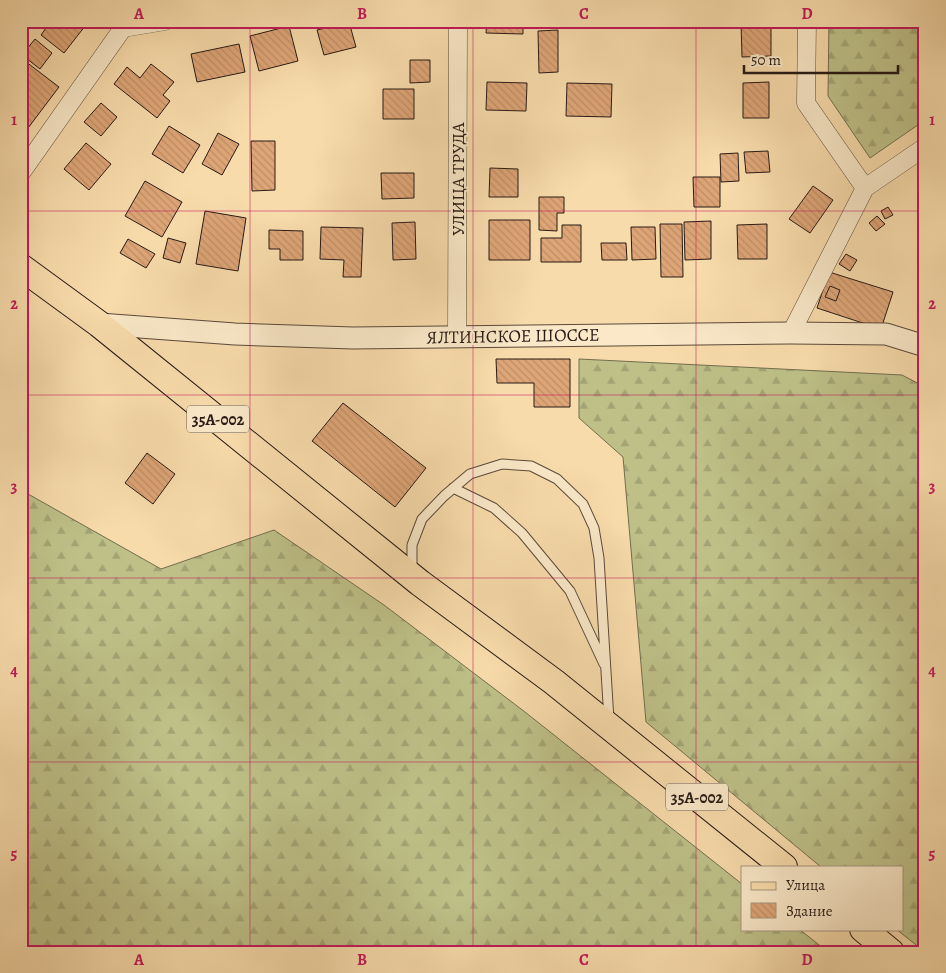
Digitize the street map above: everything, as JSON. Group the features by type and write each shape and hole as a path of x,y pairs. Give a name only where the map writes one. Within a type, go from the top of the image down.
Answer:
{"main road":[{"name":"35А-002","path":"21,267 99,324 412,576 554,682 783,866"},
{"path":"863,930 891,952"}],"street":[{"path":"21,173 119,25 165,21"},
{"name":"УЛИЦА ТРУДА","path":"458,21 458,337"},
{"path":"807,21 806,103 864,188"},
{"path":"791,333 864,188 925,147"},
{"name":"ЯЛТИНСКОЕ ШОССЕ","path":"99,324 235,334 354,338 791,333 886,334 925,346"}],"lane":[{"path":"412,576 412,544 422,519 470,474 502,464 531,466 557,479 583,504 594,528 599,558 610,728"},
{"path":"454,488 494,508 522,533 570,591 606,668"}],"green space":[{"path":"829,21 922,21 925,120 870,158 828,96"},
{"path":"579,359 902,375 925,387 925,952 897,930 904,930 904,866 820,866 646,722 623,457 579,418"},
{"path":"21,490 161,569 274,530 384,605 525,712 741,883 741,930 800,930 828,952 21,952"}],"building":[{"path":"51,21 89,21 64,53 41,35"},
{"path":"487,21 523,21 523,34 486,33"},
{"path":"349,22 356,47 324,55 317,30"},
{"path":"771,22 771,56 742,57 741,23"},
{"path":"289,26 298,61 259,71 250,36"},
{"path":"558,30 558,72 539,73 538,31"},
{"path":"35,39 52,53 40,69 22,55"},
{"path":"239,44 245,72 197,82 191,54"},
{"path":"21,58 59,87 22,136 21,135"},
{"path":"410,60 430,60 430,82 410,83"},
{"path":"151,64 174,82 163,95 170,101 157,118 114,84 127,67 140,78"},
{"path":"487,82 527,83 526,111 486,110"},
{"path":"769,82 769,118 743,118 743,83"},
{"path":"567,83 612,84 611,117 566,116"},
{"path":"383,89 414,89 414,119 383,119"},
{"path":"101,103 117,117 101,136 84,122"},
{"path":"169,126 200,145 183,173 152,154"},
{"path":"218,133 239,144 222,175 202,164"},
{"path":"251,141 275,141 275,190 252,191"},
{"path":"86,143 111,164 89,190 64,169"},
{"path":"768,151 770,172 746,173 744,152"},
{"path":"738,153 739,181 721,182 720,154"},
{"path":"490,168 518,169 518,197 489,197"},
{"path":"381,173 414,173 414,198 382,199"},
{"path":"693,177 720,177 720,207 694,207"},
{"path":"145,181 182,202 162,237 125,216"},
{"path":"813,186 833,200 810,233 789,219"},
{"path":"539,197 564,197 564,213 557,213 557,231 539,230"},
{"path":"888,207 893,215 885,219 881,211"},
{"path":"205,211 246,218 238,271 196,264"},
{"path":"877,216 885,224 876,231 869,223"},
{"path":"489,220 530,220 530,260 489,260"},
{"path":"711,221 711,259 685,260 684,222"},
{"path":"415,222 416,259 393,260 392,223"},
{"path":"660,224 682,224 683,277 661,277"},
{"path":"767,224 767,259 738,259 737,225"},
{"path":"562,225 581,225 581,262 541,262 541,238 562,238"},
{"path":"321,227 363,228 361,277 343,277 344,260 320,259"},
{"path":"631,227 655,227 656,259 632,260"},
{"path":"269,230 303,231 303,260 280,260 280,249 269,249"},
{"path":"168,238 186,243 180,263 163,258"},
{"path":"128,239 155,254 146,268 120,253"},
{"path":"601,243 626,243 627,260 602,260"},
{"path":"846,254 857,260 850,271 839,264"},
{"path":"829,272 893,292 881,329 817,308"},
{"path":"830,286 840,290 836,301 825,297"},
{"path":"496,359 570,359 570,407 534,407 534,383 497,383"},
{"path":"343,403 426,468 395,507 312,441"},
{"path":"147,453 175,474 153,504 125,483"}]}
